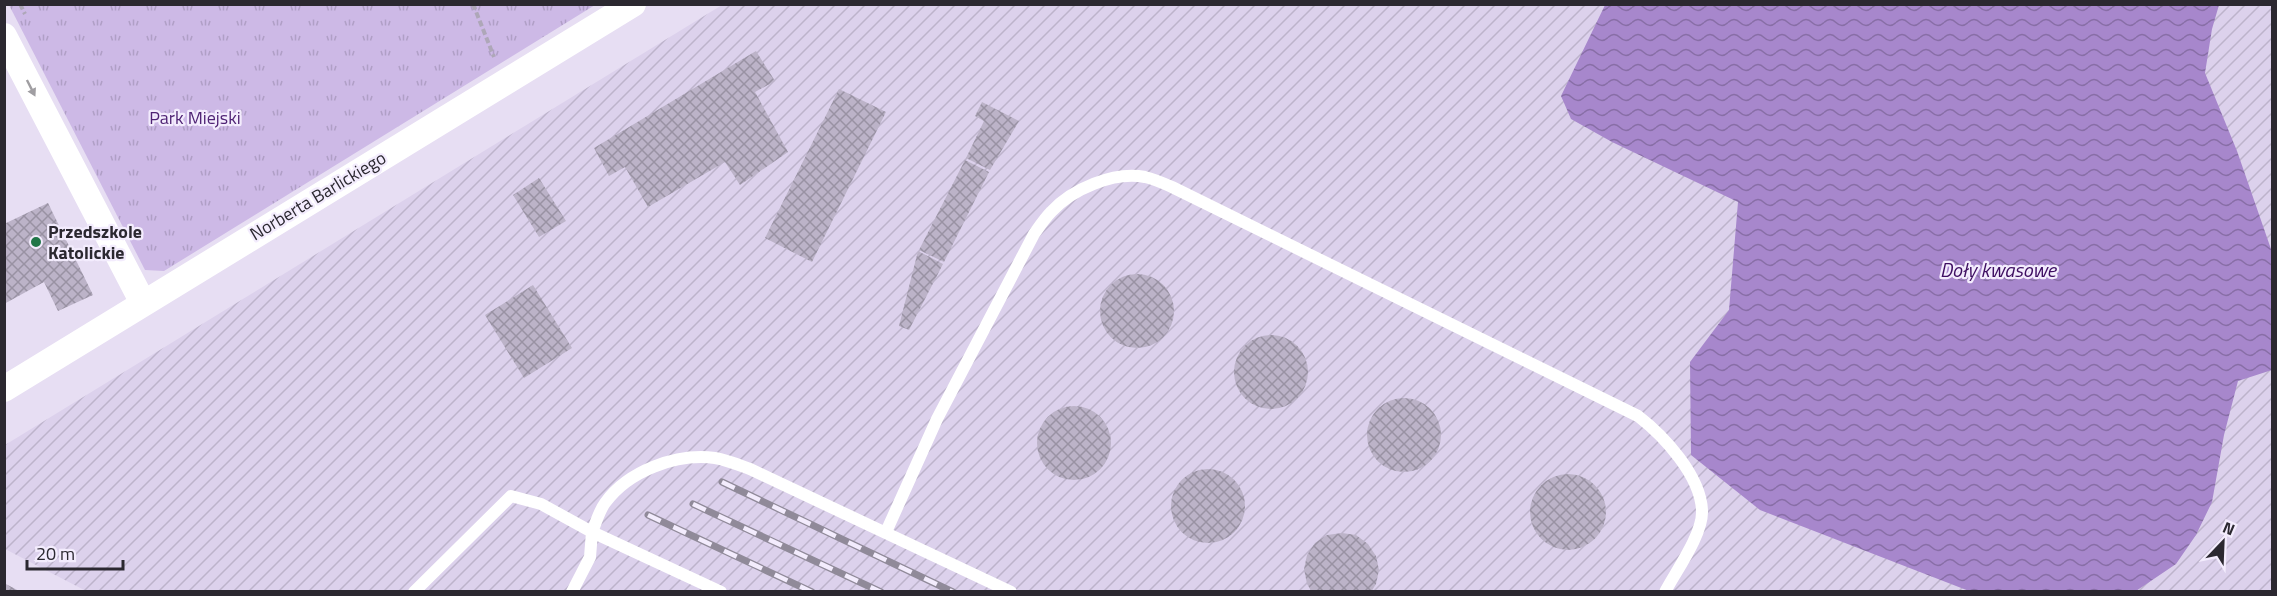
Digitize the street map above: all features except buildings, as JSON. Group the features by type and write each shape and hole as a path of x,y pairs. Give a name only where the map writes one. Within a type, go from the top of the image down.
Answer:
{"street":[{"name":"Norberta Barlickiego","path":"4,388 633,4"},
{"path":"4,36 143,303"}],"lane":[{"path":"886,532 937,419 1034,234 1052,211 1072,195 1098,182 1114,178 1145,177 1172,187 1627,411 1654,429 1688,470 1698,492 1702,512 1696,534 1667,591"},
{"path":"572,591 590,557 592,532 603,505 618,487 642,472 664,463 689,458 716,458 750,469 1011,591"},
{"path":"414,591 511,496 541,504 592,532 721,591"}],"path":[{"path":"473,4 505,82"}],"shaded area":[{"path":"722,5 2272,5 2272,591 88,592 5,549 5,445"}],"green space":[{"name":"Park Miejski","path":"9,5 595,5 164,271 145,270"}],"water":[{"name":"Doły kwasowe","path":"1605,5 2219,5 2212,29 2205,73 2237,151 2272,252 2272,370 2238,381 2224,435 2212,502 2196,535 2176,564 2136,591 1969,591 1760,510 1691,455 1690,362 1729,310 1738,202 1612,142 1571,119 1561,96"}],"railway":[{"path":"722,482 953,592"},
{"path":"693,504 881,592"},
{"path":"648,515 812,592"}],"place":[{"name":"Przedszkole Katolickie","path":"36,242"}]}
